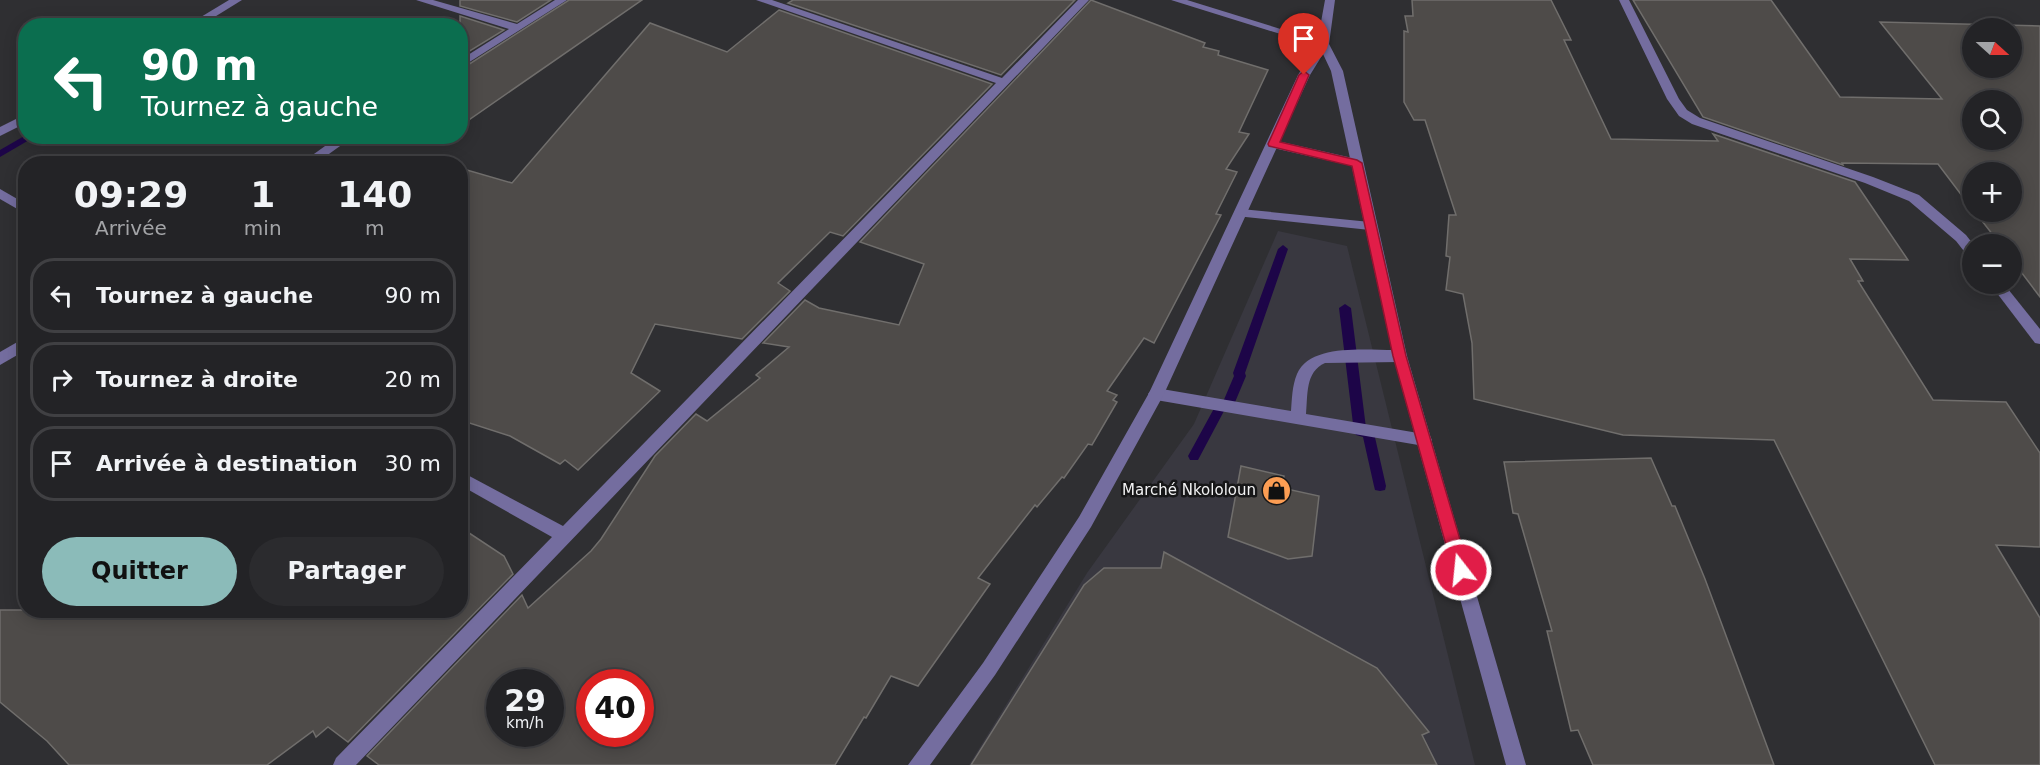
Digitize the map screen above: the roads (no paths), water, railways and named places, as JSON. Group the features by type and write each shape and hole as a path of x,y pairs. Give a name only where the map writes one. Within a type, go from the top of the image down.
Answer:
{"street":[{"path":"205,18 237,0"},
{"path":"421,0 518,28"},
{"path":"468,60 562,0"},
{"path":"761,0 1004,82"},
{"path":"344,765 1084,0"},
{"path":"1176,0 1323,44 1337,71 1400,356 1516,765"},
{"path":"918,765 989,669 1078,531 1156,394 1304,75 1323,44 1330,0"},
{"path":"1624,0 1673,99 1683,113 1696,121 1869,180 1914,198 1962,239"},
{"path":"0,132 18,122"},
{"path":"318,156 336,144"},
{"path":"1273,144 1357,163"},
{"path":"0,194 18,205"},
{"path":"1241,213 1370,226"},
{"path":"2005,294 2040,339"},
{"path":"0,358 18,347"},
{"path":"1298,419 1304,371 1312,361 1323,358 1400,356"},
{"path":"1156,394 1424,441"},
{"path":"468,481 566,536"}],"waterway":[{"path":"0,154 18,144"},
{"path":"1194,456 1221,406 1227,407 1240,376 1239,373 1283,249"},
{"path":"1345,308 1360,432 1368,433 1380,486"}],"place":[{"name":"Marché Nkololoun","path":"1277,490"}]}
